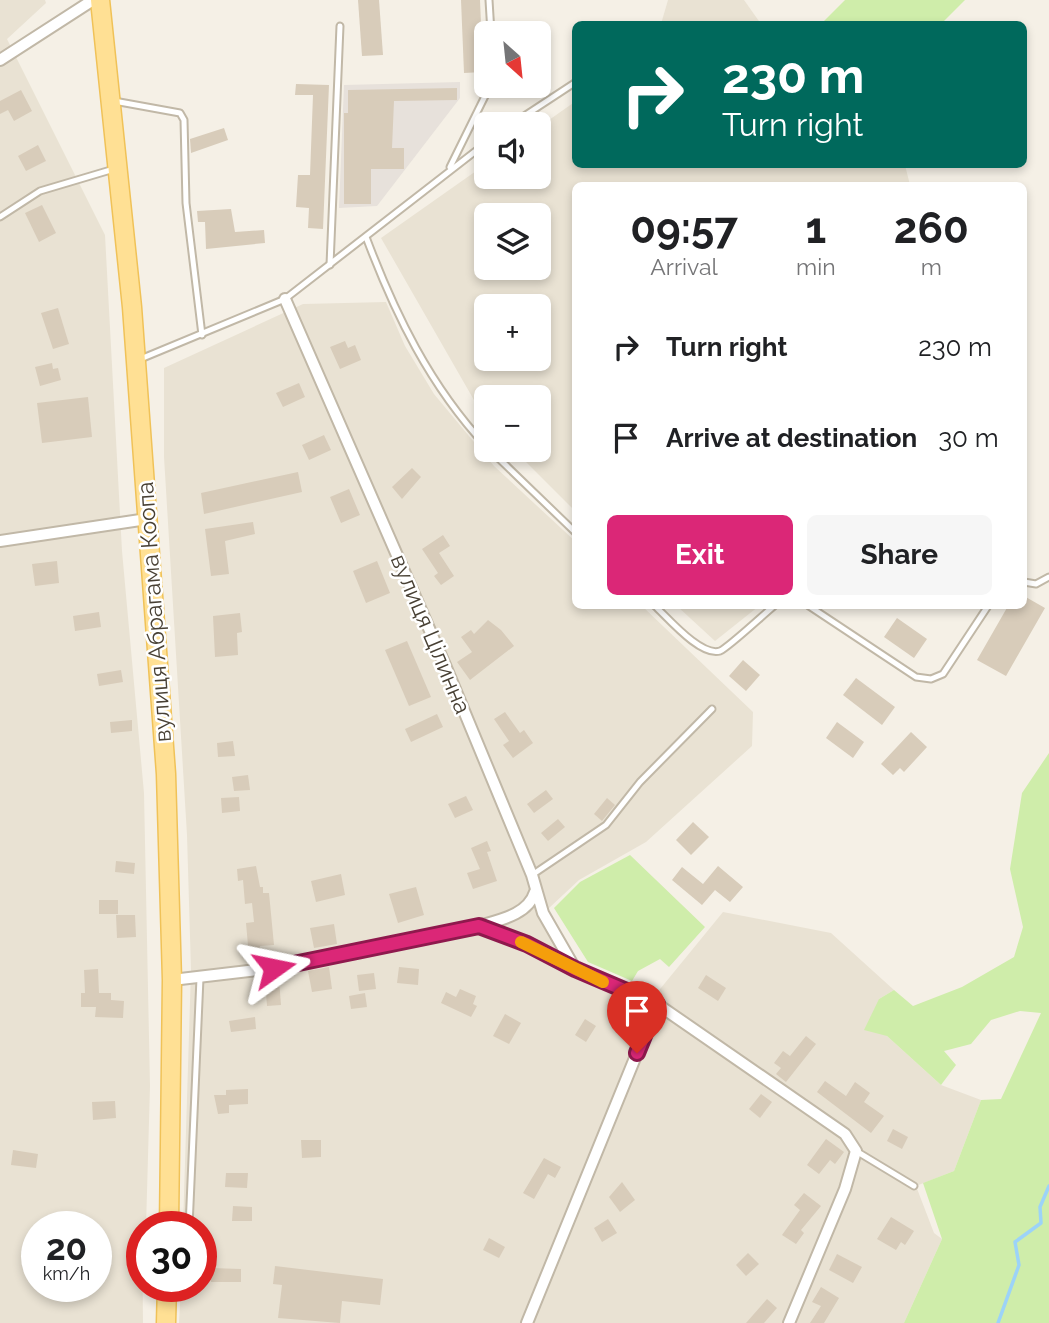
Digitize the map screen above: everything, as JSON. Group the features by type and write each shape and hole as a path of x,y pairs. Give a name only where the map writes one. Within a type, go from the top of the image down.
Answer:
{"main road":[{"name":"вулиця Абрагама Коопа","path":"100,0 135,361 166,774 172,980 169,1211"},
{"path":"166,1323 167,1302"}],"street":[{"path":"0,60 93,0"},
{"name":"вулиця Цілинна","path":"285,299 445,665 531,875 535,892 575,969"},
{"path":"0,541 147,519"},
{"path":"172,980 274,968 479,926 509,917 532,900 535,892"},
{"path":"479,926 527,944 575,969 657,1004 845,1134 856,1151 845,1189 789,1323"},
{"path":"527,1323 657,1004"}],"lane":[{"path":"489,0 490,21"},
{"path":"330,265 340,26"},
{"path":"530,112 572,85"},
{"path":"448,170 484,98"},
{"path":"110,100 182,116 186,203 202,335"},
{"path":"135,361 285,299 474,152"},
{"path":"0,217 40,191 117,168"},
{"path":"366,237 421,361 440,391 474,431"},
{"path":"502,462 572,529"},
{"path":"1027,582 1036,584 1049,577"},
{"path":"658,609 700,647 712,652 723,649 770,609"},
{"path":"814,609 916,677 931,679 943,674 987,609"},
{"path":"531,875 606,825 640,782 712,709"},
{"path":"190,1211 200,978"},
{"path":"856,1151 914,1186"}],"shaded area":[{"path":"0,0 45,0 46,3 7,39 105,235 122,551 144,793 150,1086 146,1211 126,1211 126,1302 143,1302 143,1323 0,1323"},
{"path":"668,0 744,0 759,21 662,21"},
{"path":"460,82 460,98 377,206 339,208 344,85"},
{"path":"572,104 572,168 906,168 909,182 572,182 572,508 526,462 551,462 551,385 474,385 474,400 381,238 474,172 474,189 551,189 551,119"},
{"path":"386,302 405,346 434,394 474,442 474,462 491,462 572,538 572,609 645,609 753,712 752,746 646,842 579,880 548,909 575,959 656,994 723,912 831,933 894,990 879,999 887,1036 941,1085 981,1100 954,1171 916,1186 934,1233 942,1239 904,1323 179,1323 180,1302 217,1302 217,1211 183,1211 191,970 187,835 164,457 164,368 303,304"},
{"path":"680,609 755,609 715,641"}],"green space":[{"path":"845,0 965,0 944,21 824,21"},
{"path":"1049,753 1049,1323 904,1323 942,1239 923,1183 954,1171 981,1100 1001,1099 1041,1013 1020,1011 991,1020 971,1044 944,1051 956,1065 941,1085 887,1036 864,1030 879,999 894,990 913,1006 962,987 1014,957 1023,927 1010,869 1022,793"},
{"path":"630,855 705,927 669,967 660,959 638,971 632,981 588,962 554,908 580,882"}],"building":[{"path":"358,0 379,0 383,55 362,56"},
{"path":"461,0 480,0 481,21 474,21 474,72 464,73"},
{"path":"296,84 329,85 323,229 308,228 309,208 296,207 298,175 310,175 313,95 295,95"},
{"path":"457,88 457,100 394,101 392,148 404,148 404,169 371,169 371,204 344,204 344,113 348,113 348,90"},
{"path":"21,90 32,111 14,121 8,110 0,114 0,101"},
{"path":"224,128 228,140 191,153 190,139"},
{"path":"38,145 46,161 26,171 18,156"},
{"path":"42,205 56,233 39,242 25,213"},
{"path":"231,209 235,232 264,230 265,243 206,249 205,222 198,222 197,211"},
{"path":"58,308 69,344 53,349 41,313"},
{"path":"345,341 348,348 355,345 361,360 340,369 330,347"},
{"path":"52,363 53,369 58,368 61,380 40,386 35,367"},
{"path":"299,383 305,397 283,407 276,393"},
{"path":"88,397 92,437 42,443 37,403"},
{"path":"324,435 331,450 309,460 302,445"},
{"path":"412,468 421,477 402,499 392,487"},
{"path":"298,472 302,492 204,514 201,493"},
{"path":"349,489 360,515 341,523 330,497"},
{"path":"253,522 255,534 225,541 229,574 211,576 205,529"},
{"path":"443,535 450,546 439,553 454,576 441,585 434,576 438,573 422,549"},
{"path":"57,561 59,583 35,586 32,564"},
{"path":"377,561 390,593 366,603 353,571"},
{"path":"1027,598 1045,608 1006,676 977,660 1006,609 1027,609"},
{"path":"99,612 101,627 75,631 73,616"},
{"path":"240,613 242,632 237,633 238,655 215,657 213,616"},
{"path":"897,618 927,639 914,658 884,637"},
{"path":"488,620 501,630 514,646 470,680 457,662 472,652 461,637 471,630 474,634"},
{"path":"407,641 431,697 409,706 385,650"},
{"path":"743,660 760,675 746,691 729,676"},
{"path":"121,670 123,682 99,686 97,674"},
{"path":"856,678 895,707 882,725 843,695"},
{"path":"505,712 520,733 524,730 533,743 513,758 503,745 509,741 494,719"},
{"path":"437,714 443,727 411,742 405,729"},
{"path":"132,720 132,731 111,733 110,722"},
{"path":"837,722 864,742 853,758 826,738"},
{"path":"911,732 927,747 904,772 900,768 893,775 881,764"},
{"path":"233,741 235,756 218,757 217,743"},
{"path":"248,775 250,790 234,791 232,777"},
{"path":"546,790 553,799 534,813 527,804"},
{"path":"466,796 473,810 455,818 448,804"},
{"path":"239,797 240,811 222,813 221,798"},
{"path":"607,798 615,805 602,821 594,814"},
{"path":"558,819 565,827 548,841 541,833"},
{"path":"693,822 709,837 691,855 676,840"},
{"path":"487,841 491,851 487,852 497,881 473,889 467,873 480,869 471,848"},
{"path":"116,861 135,863 134,874 115,872"},
{"path":"256,866 260,887 263,887 263,893 269,893 274,945 260,946 261,956 249,957 246,923 254,922 252,903 245,904 243,880 238,881 237,869"},
{"path":"718,866 743,887 730,902 715,890 702,905 672,880 682,867 703,884"},
{"path":"341,874 345,895 316,902 311,881"},
{"path":"416,887 424,915 398,923 389,894"},
{"path":"99,900 118,900 118,914 99,914"},
{"path":"116,915 135,915 136,937 117,938"},
{"path":"334,924 337,944 314,948 310,928"},
{"path":"329,967 332,989 312,992 308,971"},
{"path":"399,967 419,969 418,985 397,983"},
{"path":"98,969 99,993 111,993 111,1000 124,1001 123,1018 95,1017 96,1007 81,1007 81,993 85,993 84,970"},
{"path":"374,973 376,989 359,991 357,975"},
{"path":"706,975 726,988 718,1001 698,988"},
{"path":"279,979 281,1005 267,1006 265,980"},
{"path":"460,989 476,996 473,1004 477,1006 471,1017 441,1003 446,992 456,997"},
{"path":"365,993 367,1007 351,1009 349,996"},
{"path":"505,1014 521,1023 509,1044 493,1036"},
{"path":"255,1017 256,1029 231,1032 229,1021"},
{"path":"585,1019 596,1026 586,1042 575,1035"},
{"path":"806,1036 816,1044 786,1082 776,1074 781,1068 774,1063 783,1051 790,1056"},
{"path":"825,1081 846,1096 855,1082 870,1093 864,1102 884,1116 871,1133 817,1092"},
{"path":"248,1089 248,1104 229,1105 229,1113 218,1114 214,1095 226,1095 226,1090"},
{"path":"761,1094 772,1102 760,1118 749,1109"},
{"path":"115,1101 116,1118 93,1120 92,1102"},
{"path":"893,1129 908,1137 902,1149 887,1141"},
{"path":"826,1139 844,1152 835,1164 830,1160 819,1174 807,1165"},
{"path":"301,1140 321,1140 321,1157 302,1158"},
{"path":"13,1150 38,1154 36,1168 11,1165"},
{"path":"544,1158 561,1167 555,1178 548,1174 534,1199 523,1193"},
{"path":"226,1173 248,1173 247,1188 225,1187"},
{"path":"622,1182 635,1200 620,1212 609,1197"},
{"path":"804,1193 821,1206 801,1230 804,1233 796,1244 782,1235 800,1210 794,1205"},
{"path":"233,1206 252,1207 252,1221 232,1221"},
{"path":"891,1217 914,1231 905,1245 901,1242 896,1250 877,1239"},
{"path":"608,1219 617,1233 602,1242 594,1228"},
{"path":"489,1238 505,1247 499,1258 483,1250"},
{"path":"748,1253 759,1264 746,1276 736,1265"},
{"path":"837,1254 862,1267 853,1283 829,1270"},
{"path":"275,1266 383,1279 380,1305 342,1301 340,1323 278,1318 282,1285 273,1284"},
{"path":"217,1268 241,1269 241,1282 217,1282"},
{"path":"821,1287 839,1298 824,1323 810,1323 821,1306 812,1302"},
{"path":"767,1299 777,1308 764,1323 746,1323"}],"waterway":[{"path":"998,1323 1019,1265 1015,1242 1041,1223 1040,1207 1049,1186"}],"slow traffic":[{"path":"521,942 603,982"}],"route":[{"path":"274,968 479,926 527,944 575,969 657,1004 637,1053"}]}
